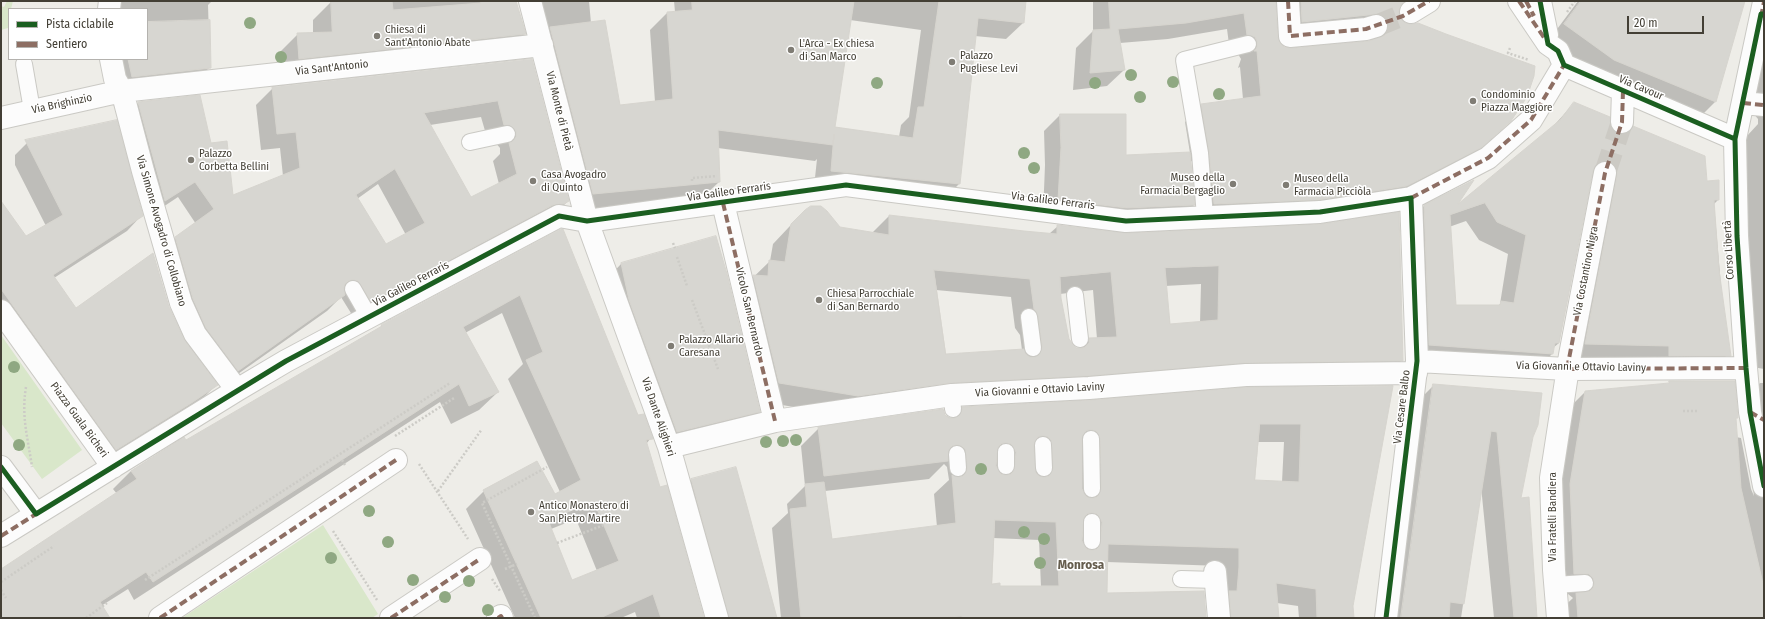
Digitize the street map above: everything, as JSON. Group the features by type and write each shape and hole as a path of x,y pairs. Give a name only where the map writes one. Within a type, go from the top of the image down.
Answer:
{"street":[{"name":"Via Monte di Pietà","path":"530,1 542,45 555,123 587,221"},
{"path":"1288,1 1286,38 1366,29 1376,26"},
{"path":"1519,1 1548,44 1558,51 1564,65"},
{"path":"1526,1 1548,44"},
{"path":"1540,1 1548,44"},
{"name":"Corso Libertà","path":"1763,10 1754,104 1735,139 1737,236 1746,368 1757,416 1764,486"},
{"name":"Via Sant'Antonio","path":"122,91 542,45"},
{"name":"Via Simone Avogadro di Collobiano","path":"111,60 115,79 122,91 143,171 181,303 195,334 237,390"},
{"name":"Via Galileo Ferraris","path":"113,467 286,361 559,216 587,221 846,185 1126,221 1320,212 1411,198 1488,158 1531,120 1564,65"},
{"name":"Via Cavour","path":"1564,65 1735,139"},
{"name":"Via Brighinzio","path":"1,118 122,91"},
{"path":"1622,122 1623,91"},
{"name":"Via Costantino Nigra","path":"1567,369 1605,174"},
{"name":"Via Cesare Balbo","path":"1386,618 1416,367 1411,198"},
{"name":"Vicolo San Bernardo","path":"723,203 775,420"},
{"name":"Via Dante Alighieri","path":"587,221 669,447 717,618"},
{"name":"Piazza Guala Bicheri","path":"1,311 113,467 36,514"},
{"name":"Via Giovanni e Ottavio Laviny","path":"669,447 775,420 1002,398 1039,390 1246,375 1416,367 1567,369 1746,368"},
{"name":"Via Fratelli Bandiera","path":"1558,618 1555,585 1551,478 1567,369"},
{"path":"160,618 396,460"},
{"path":"1,467 36,514 1,536"},
{"path":"385,611 480,558"},
{"path":"1215,576 1219,618"}],"lane":[{"path":"1205,217 1200,153 1184,60 1248,44"},
{"path":"24,64 32,110"},
{"path":"470,142 507,134"},
{"path":"353,289 369,317"},
{"path":"1075,295 1080,339"},
{"path":"1029,317 1033,348"},
{"path":"1091,439 1092,489"},
{"path":"1043,445 1044,468"},
{"path":"1092,522 1092,541"},
{"path":"1181,579 1215,576"},
{"path":"1555,585 1586,583"}],"path":[{"path":"1510,48 1508,53 1530,60"},
{"path":"692,185 692,178 720,176"},
{"path":"673,243 675,248"},
{"path":"677,256 687,286"},
{"path":"692,300 718,369"},
{"path":"26,383 23,405 24,425 33,471"},
{"path":"145,580 450,383"},
{"path":"393,437 454,398"},
{"path":"1683,411 1699,411"},
{"path":"438,491 482,429"},
{"path":"396,460 418,462 438,491 504,597 500,617"},
{"path":"534,618 512,566 482,503 548,467"},
{"path":"320,511 385,611"},
{"path":"557,543 604,525"},
{"path":"1,582 54,546"},
{"path":"505,569 517,564"},
{"path":"1,590 6,598"},
{"path":"86,618 107,603"}],"green space":[{"path":"7,1 13,1 11,8 8,8 8,28 1,30 1,6 4,7"},
{"path":"1,335 82,450 42,479 1,423"},
{"path":"323,525 378,614 372,618 182,618"}],"building":[{"path":"331,1 392,1 393,10 481,3 480,1 516,1 526,34 299,59 297,33 332,32"},
{"path":"692,1 854,1 835,127 913,138 918,107 924,107 939,1 1026,1 1024,23 978,18 960,184 831,171 834,134 833,145 718,130 720,182 593,194 550,27 605,20 620,105 673,99 667,12 692,10"},
{"path":"1109,1 1276,1 1278,37 1280,43 1284,47 1291,48 1369,41 1385,35 1388,28 1388,23 1385,17 1378,14 1302,22 1301,1 1405,1 1400,6 1399,12 1400,18 1405,23 1418,23 1535,66 1534,76 1527,97 1511,121 1481,148 1407,186 1319,200 1214,204 1209,152 1201,104 1261,96 1257,51 1254,51 1257,47 1257,42 1255,37 1247,35 1244,13 1186,23 1118,29 1125,70 1090,73 1093,30 1110,29"},
{"path":"1581,1 1745,1 1716,102 1614,60 1564,24"},
{"path":"210,20 211,68 132,77 128,60 148,60 148,22"},
{"path":"532,59 569,201 564,204 553,205 371,302 358,281 349,281 345,284 345,295 238,371 206,328 193,299 175,237 214,209 195,182 165,201 138,102 200,95 211,143 227,141 233,195 300,168 296,132 277,134 272,87","holes":["498,101 504,125 510,125 516,132 516,137 509,143 517,174 471,197 424,113","395,169 425,223 386,244 356,195"]},
{"path":"1574,102 1610,117 1611,128 1616,133 1628,133 1633,126 1705,156 1707,181 1719,180 1719,200 1714,200 1719,270 1731,356 1669,356 1669,346 1585,344 1617,175 1617,169 1613,164 1607,161 1601,161 1596,165 1593,171 1559,343 1555,343 1553,354 1429,345 1424,205 1474,180 1458,204 1560,120","holes":["1485,203 1497,222 1526,235 1514,303 1501,301 1500,305 1456,305 1450,215"]},
{"path":"1060,114 1126,114 1126,155 1190,152 1195,205 1127,208 1058,200 1061,148"},
{"path":"117,120 143,216 53,275 76,308 153,253 169,307 184,339 218,385 116,450 1,289 1,201 26,236 63,215 25,140"},
{"path":"811,206 821,206 840,227 889,235 889,215 1057,234 1057,225 1127,233 1321,224 1399,212 1403,361 1245,363 1088,376 951,383 858,396 779,383 753,275 768,276 769,260 785,262 791,224","holes":["1219,266 1218,320 1170,324 1165,268","934,270 1030,279 1034,309 1038,316 1042,347 1039,355 1030,357 1026,354 1024,349 946,354","1111,272 1117,337 1089,338 1089,343 1085,347 1076,348 1069,339 1061,298 1060,277"]},
{"path":"563,229 638,415 644,414 653,439 646,440 660,487 667,485 704,618 661,618 653,594 600,618 541,618 483,490 537,461 555,494 581,480 526,360 543,352 520,295 463,327 499,392 469,406 459,384 153,582 146,572 100,602 110,618 1,618 1,569 137,479 131,471 184,437 186,440 382,326 381,325","holes":["594,502 619,561 572,580 548,520"]},
{"name":"Palazzo Allario Caresana","path":"716,236 727,274 760,412 677,432 629,300 621,263"},
{"path":"1669,381 1735,381 1741,488 1764,588 1764,618 1578,618 1576,593 1590,591 1593,588 1594,583 1593,578 1589,574 1574,574 1570,484 1585,391 1669,383"},
{"path":"1433,384 1542,393 1538,425 1533,437 1521,498 1529,497 1537,618 1514,618 1497,432 1491,431 1464,604 1450,602 1449,618 1401,618"},
{"path":"1393,386 1353,606 1354,618 1317,618 1316,589 1276,583 1279,618 1231,618 1229,591 1237,591 1239,548 1108,544 1107,593 1204,591 1206,618 962,618 962,616 932,618 801,618 790,509 807,507 805,484 824,482 832,539 956,523 952,475 958,477 963,476 967,468 965,449 957,445 952,446 949,450 948,461 824,476 818,427 943,409 945,415 949,418 954,418 961,413 962,407 1090,400 1247,387","holes":["1260,424 1301,424 1299,482 1255,480","1086,431 1096,431 1100,439 1101,489 1097,497 1093,498 1087,497 1082,489 1082,439","1038,437 1048,437 1051,440 1053,468 1049,476 1039,476 1036,473 1034,445","1001,444 1011,444 1016,452 1014,470 1011,474 1001,474 996,466 998,448","1087,514 1097,514 1102,522 1100,545 1097,549 1087,549 1082,541 1084,518","995,520 1056,522 1059,586 1000,586 1000,583 992,584"]},
{"path":"736,467 777,618 729,618 691,479"}],"tunnel":[{"path":"1376,26 1411,12"},
{"path":"1605,173 1622,122"}],"marked path":[{"path":"1288,1 1290,36 1366,29 1403,16 1429,1"},
{"path":"1519,1 1545,39"},
{"path":"1526,1 1534,16"},
{"path":"1761,17 1764,2"},
{"path":"1411,198 1488,158 1531,120 1564,65"},
{"path":"1623,91 1622,122 1605,173 1567,369 1746,368"},
{"path":"1743,103 1764,105"},
{"path":"723,203 775,421"},
{"path":"1750,412 1764,420"},
{"path":"160,618 396,460"},
{"path":"1,536 36,514"},
{"path":"391,618 480,559"},
{"path":"498,618 501,616 502,618"}],"cycle path":[{"path":"1540,1 1548,44 1558,51 1564,65 1735,139"},
{"path":"1764,14 1761,14 1735,139 1737,236 1746,368 1750,412 1764,486"},
{"path":"1,467 36,514 286,361 559,216 587,221 846,185 1126,221 1320,212 1411,198 1417,361 1386,618"}],"place":[{"name":"Chiesa di Sant'Antonio Abate","path":"377,36"},
{"name":"L'Arca - Ex chiesa di San Marco","path":"791,50"},
{"name":"Palazzo Pugliese Levi","path":"952,62"},
{"name":"Condominio Piazza Maggiore","path":"1473,101"},
{"name":"Palazzo Corbetta Bellini","path":"191,160"},
{"name":"Casa Avogadro di Quinto","path":"533,181"},
{"name":"Museo della Farmacia Bergaglio","path":"1233,184"},
{"name":"Museo della Farmacia Picciòla","path":"1286,185"},
{"name":"Chiesa Parrocchiale di San Bernardo","path":"819,300"},
{"name":"Palazzo Allario Caresana","path":"671,346"},
{"name":"Antico Monastero di San Pietro Martire","path":"531,512"}],"district":[{"name":"Monrosa","path":"1081,565"}]}
